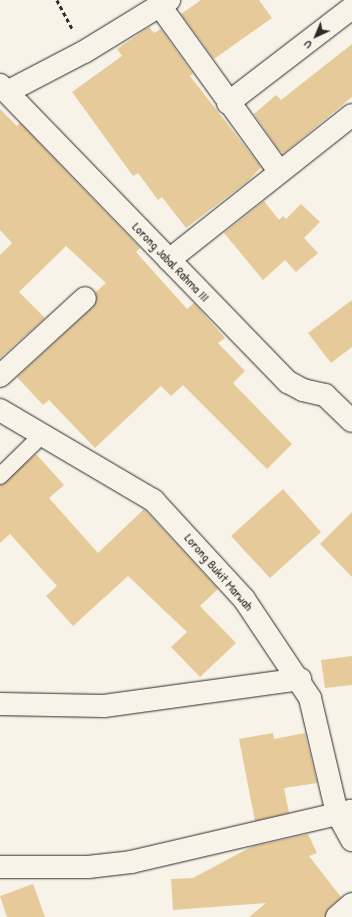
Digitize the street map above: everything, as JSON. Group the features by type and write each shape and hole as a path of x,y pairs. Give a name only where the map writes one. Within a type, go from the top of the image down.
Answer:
{"street":[{"path":"3,88 84,52 164,3 228,103 279,171"},
{"path":"228,103 352,8"},
{"name":"Lorong Jabal Rahma III","path":"3,88 288,382 303,390 325,395 352,421"},
{"path":"169,260 279,171 352,115"},
{"path":"0,376 85,298"},
{"name":"Lorong Bukit Marwah","path":"0,410 40,437 139,490 161,507 244,599 300,679 317,717 352,840"},
{"path":"0,704 104,706 300,679"},
{"path":"0,868 88,867 131,862 345,812"},
{"path":"337,917 352,904"}],"lane":[{"path":"0,476 40,437"}],"path":[{"path":"57,0 84,52"}],"building":[{"path":"201,0 259,0 272,18 214,59 181,14"},
{"path":"149,27 154,33 161,29 193,74 190,76 261,167 248,181 186,228 162,197 158,200 138,173 133,176 72,92 122,56 117,49"},
{"path":"352,44 352,97 284,153 280,151 254,114 276,95 281,100"},
{"path":"0,109 17,126 20,123 140,248 136,252 187,309 194,303 225,338 218,343 245,371 233,383 292,444 267,469 183,385 171,396 161,386 95,448 49,400 43,405 17,377 93,307 96,292 106,283 66,246 19,292 45,318 0,358 0,255 12,243 0,230"},
{"path":"264,201 279,220 283,216 286,219 301,204 320,222 304,238 318,253 296,272 285,260 263,280 224,233"},
{"path":"352,300 352,347 331,363 308,333"},
{"path":"36,454 64,485 49,498 98,553 144,509 218,589 200,606 236,643 200,677 171,647 187,632 128,576 73,626 46,596 57,586 10,534 0,543 0,485"},
{"path":"283,489 321,532 270,578 231,536"},
{"path":"352,512 352,577 320,544"},
{"path":"352,656 352,685 325,688 321,660"},
{"path":"273,733 274,739 305,733 317,783 284,788 289,813 255,821 239,739"},
{"path":"308,834 317,853 309,856 341,897 329,908 325,917 249,917 266,903 173,910 171,879 193,878 251,847"},
{"path":"33,884 45,917 7,917 0,896"}]}
